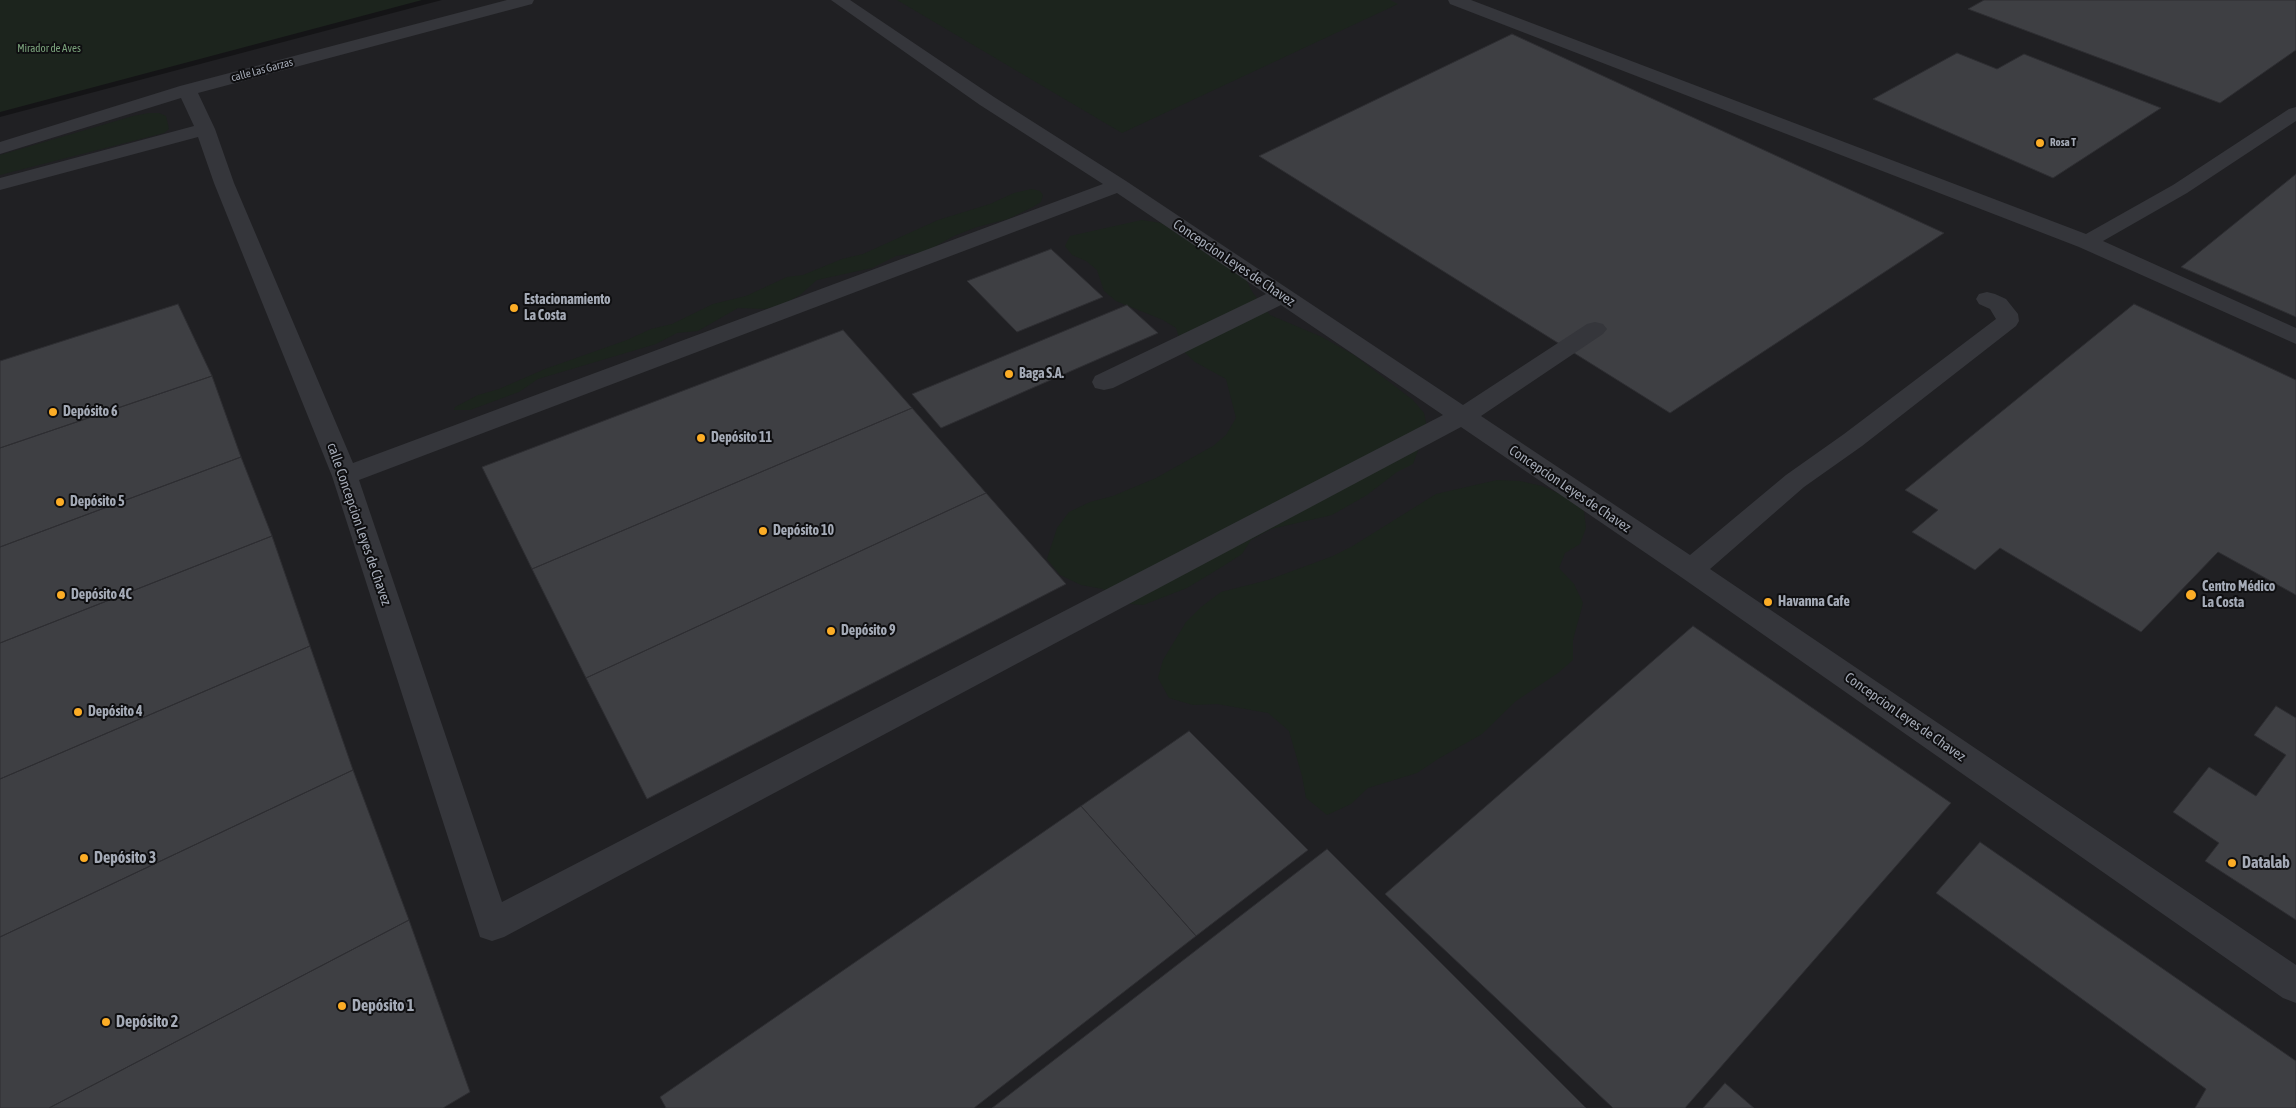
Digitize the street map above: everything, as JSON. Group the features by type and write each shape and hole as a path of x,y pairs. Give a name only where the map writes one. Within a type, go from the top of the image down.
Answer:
{"lane":[{"name":"calle Las Garzas","path":"0,148 187,90 526,0"},
{"name":"Concepcion Leyes de Chavez","path":"839,0 987,101 1120,185 1691,570 2296,986"},
{"path":"1463,1 2087,242 2296,337"},
{"name":"calle Concepcion Leyes de Chavez","path":"187,90 205,129 224,183 345,476 492,925 1461,416"},
{"path":"2087,242 2180,189 2296,114"},
{"path":"0,184 205,129"},
{"path":"345,476 1120,185"},
{"path":"1104,382 1283,295"},
{"path":"1691,570 1795,481 1853,440 2008,322 2007,314 1998,304 1987,299"},
{"path":"1461,416 1595,329"}],"shaded area":[{"path":"442,0 2296,0 2296,1108 0,1108 0,117"}],"green space":[{"name":"Mirador de Aves","path":"0,0 422,0 0,112"},
{"path":"897,0 1390,0 1398,4 1122,133"},
{"path":"149,113 159,113 166,116 169,129 164,133 0,175 0,155"},
{"path":"1032,189 1040,191 1043,195 1041,202 1033,207 1008,219 977,227 954,236 925,252 896,256 872,268 817,280 800,295 782,305 765,309 738,308 698,331 677,333 656,344 538,379 519,392 470,410 454,410 455,407 478,395 499,389 545,369 627,340 651,329 672,324 713,304 746,296 787,277 803,275 842,259 863,254 938,220 990,204 1014,193"},
{"path":"1142,220 1161,223 1241,270 1253,293 1270,315 1322,337 1354,355 1413,400 1424,413 1427,427 1413,464 1397,472 1367,495 1332,515 1271,529 1251,540 1242,554 1187,588 1143,605 1118,603 1103,589 1081,585 1060,575 1047,559 1057,528 1069,512 1090,502 1113,496 1156,478 1213,446 1226,435 1236,418 1226,379 1195,362 1184,352 1176,328 1163,320 1116,301 1104,291 1097,270 1086,261 1072,255 1065,246 1070,236"},
{"path":"1497,480 1520,481 1542,486 1565,496 1584,511 1586,528 1580,544 1565,553 1559,568 1574,584 1583,603 1573,640 1573,660 1558,673 1516,701 1482,734 1417,773 1368,788 1351,804 1327,815 1306,798 1302,776 1289,731 1268,713 1217,704 1193,705 1169,698 1158,678 1163,660 1186,622 1201,607 1221,592 1268,580 1333,556 1351,547 1436,494"}],"building":[{"path":"1984,0 2296,0 2296,50 2220,103 1968,9"},
{"path":"1512,34 1944,233 1670,413 1259,156"},
{"name":"Rosa T","path":"1957,53 1997,69 2024,54 2161,108 2053,178 1873,99"},
{"path":"2296,174 2296,317 2181,267"},
{"path":"1051,249 1103,297 1017,332 967,281"},
{"name":"Depósito 6","path":"178,304 212,376 0,448 0,361"},
{"name":"Centro Médico La Costa","path":"2134,304 2296,380 2296,595 2218,552 2141,632 2000,548 1975,570 1912,532 1938,510 1905,490"},
{"path":"1127,305 1158,333 941,428 912,394"},
{"name":"Depósito 11","path":"843,330 912,408 532,569 482,467"},
{"name":"Depósito 5","path":"212,376 241,457 0,547 0,448"},
{"name":"Depósito 10","path":"912,408 986,493 586,678 532,569"},
{"name":"Depósito 4C","path":"241,457 272,536 0,643 0,547"},
{"name":"Depósito 9","path":"986,493 1066,584 647,799 586,678"},
{"name":"Depósito 4","path":"272,536 310,646 0,779 0,643"},
{"path":"1693,626 1951,803 1685,1108 1613,1108 1385,894"},
{"name":"Depósito 3","path":"310,646 353,770 0,937 0,779"},
{"path":"2276,706 2296,718 2296,920 2205,861 2219,843 2173,812 2209,767 2256,796 2286,755 2254,735"},
{"path":"1189,731 1308,850 1196,936 1081,806"},
{"name":"Depósito 2","path":"353,770 409,920 49,1108 0,1108 0,937"},
{"path":"1081,806 1196,936 974,1108 666,1108 660,1097"},
{"path":"1980,842 2296,1061 2296,1108 2195,1108 2206,1089 1936,893"},
{"path":"1327,849 1586,1108 992,1108"},
{"name":"Depósito 1","path":"409,920 470,1092 443,1108 49,1108"},
{"path":"1725,1083 1754,1108 1703,1108"}],"place":[{"name":"Rosa T","path":"2040,143"},
{"name":"Estacionamiento La Costa","path":"514,308"},
{"name":"Baga S.A.","path":"1009,374"},
{"name":"Depósito 6","path":"53,412"},
{"name":"Depósito 11","path":"701,438"},
{"name":"Depósito 5","path":"60,502"},
{"name":"Depósito 10","path":"763,531"},
{"name":"Depósito 4C","path":"61,595"},
{"name":"Centro Médico La Costa","path":"2191,595"},
{"name":"Havanna Cafe","path":"1768,602"},
{"name":"Depósito 9","path":"831,631"},
{"name":"Depósito 4","path":"78,712"},
{"name":"Depósito 3","path":"84,858"},
{"name":"Datalab","path":"2232,863"},
{"name":"Depósito 1","path":"342,1006"},
{"name":"Depósito 2","path":"106,1022"}]}
